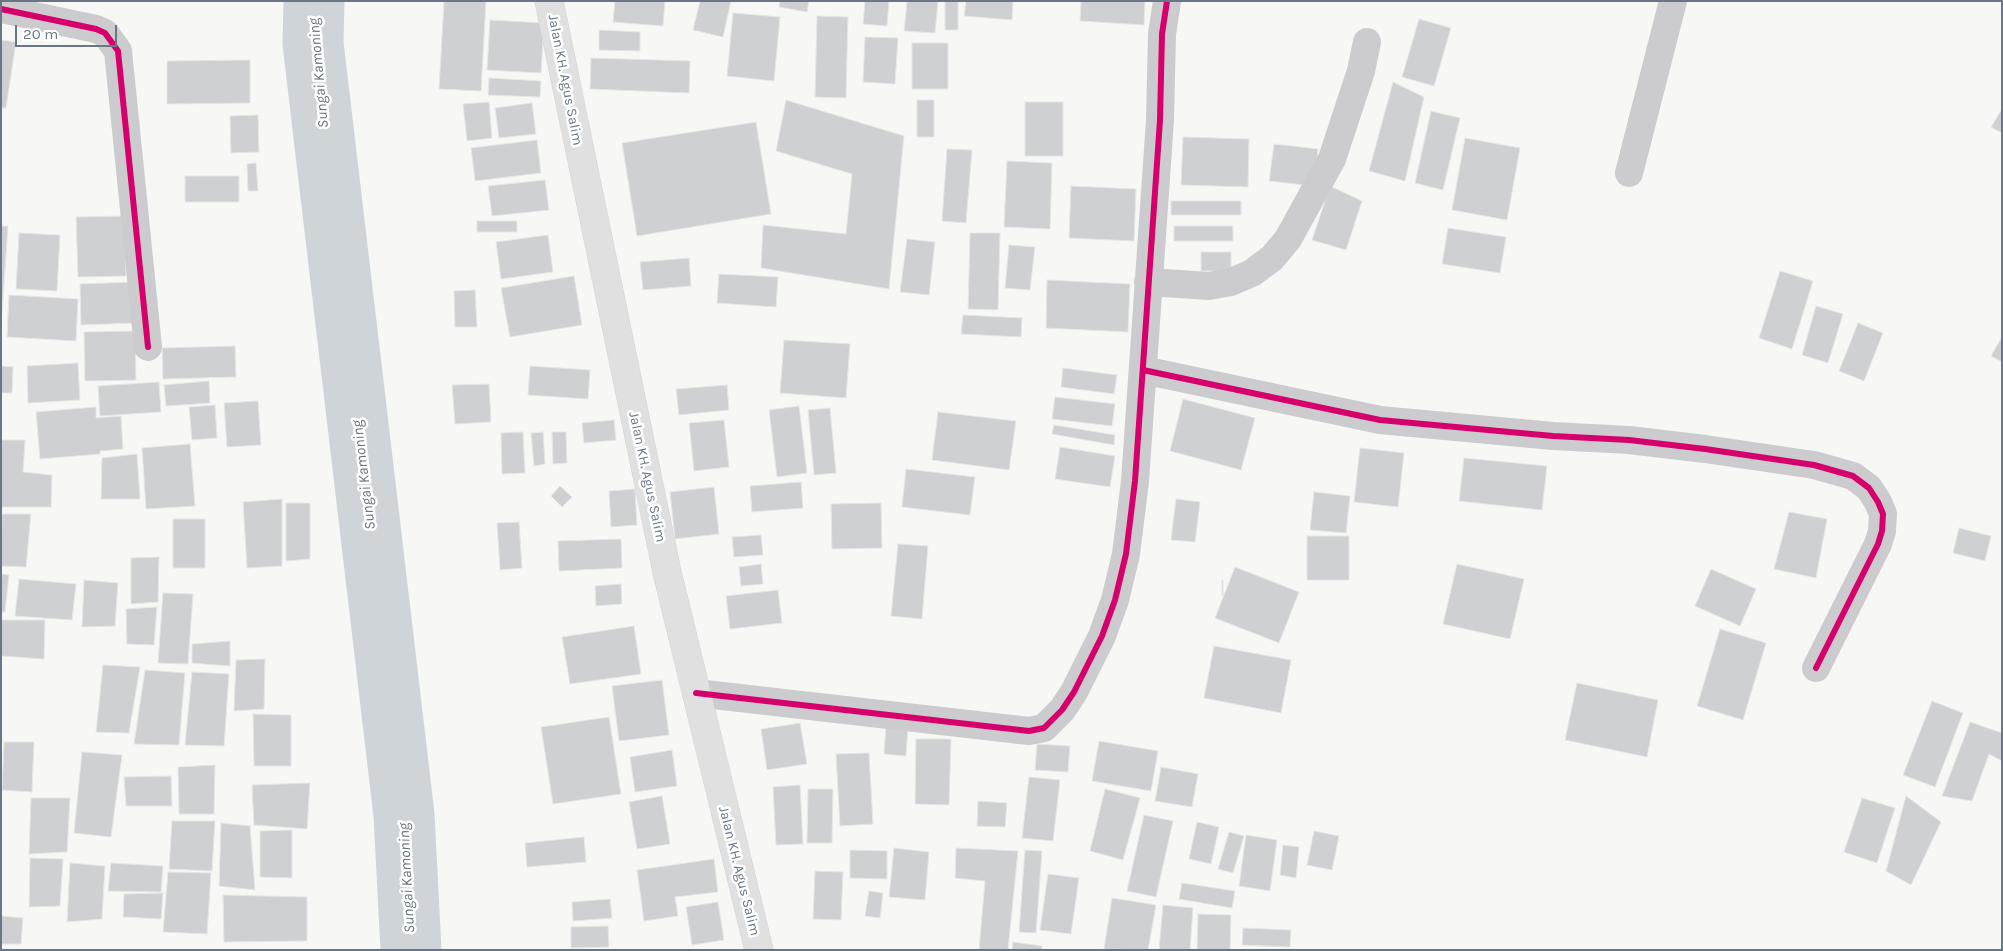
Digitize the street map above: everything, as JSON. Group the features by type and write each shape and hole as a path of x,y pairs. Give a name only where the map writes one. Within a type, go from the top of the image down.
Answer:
{"highway":[{"name":"Jalan KH. Agus Salim","path":"549,1 640,445 696,693 759,950"}],"street":[{"path":"696,693 1020,731 1036,731 1050,724 1074,692 1102,636 1115,600 1126,554 1135,481 1160,120 1162,34 1167,1"},
{"path":"1629,173 1673,1"},
{"path":"1,9 96,29 105,33 118,51 148,347"},
{"path":"1148,282 1209,286 1231,282 1252,273 1272,258 1288,239 1332,159 1361,71 1367,42"},
{"path":"1143,370 1380,420 1696,448 1814,465 1853,476 1869,488 1878,502 1882,514 1882,531 1878,544 1816,668"}],"building":[{"path":"444,1 486,1 481,91 439,89"},
{"path":"615,1 665,1 663,26 613,22"},
{"path":"700,1 731,1 723,37 693,30"},
{"path":"780,1 809,1 807,12 779,7"},
{"path":"865,1 889,1 887,26 863,24"},
{"path":"907,1 938,1 935,33 904,31"},
{"path":"945,1 958,1 958,30 945,30"},
{"path":"966,1 1013,1 1012,20 964,16"},
{"path":"1081,1 1145,1 1144,25 1080,21"},
{"path":"733,13 780,17 774,81 727,76"},
{"path":"817,16 848,17 846,98 815,97"},
{"path":"1419,19 1451,28 1434,86 1402,77"},
{"path":"490,20 544,23 541,73 487,70"},
{"path":"599,30 640,32 640,51 599,50"},
{"path":"865,37 898,38 895,84 863,82"},
{"path":"1,40 16,42 6,108 1,108"},
{"path":"912,43 948,43 948,89 912,89"},
{"path":"591,58 690,61 689,93 590,89"},
{"path":"250,60 250,103 167,104 167,61"},
{"path":"489,78 541,81 540,97 488,95"},
{"path":"1393,82 1424,97 1405,181 1369,171"},
{"path":"786,100 904,136 889,289 761,268 763,225 846,234 852,174 776,151"},
{"path":"917,100 934,100 934,137 917,137"},
{"path":"489,102 492,138 467,141 463,104"},
{"path":"1025,102 1063,102 1063,156 1025,156"},
{"path":"532,103 536,134 499,138 495,108"},
{"path":"2002,109 2002,133 1991,127"},
{"path":"1431,111 1460,118 1443,190 1415,183"},
{"path":"258,115 259,152 231,153 230,116"},
{"path":"756,122 771,214 637,236 622,143"},
{"path":"1183,137 1249,139 1248,187 1181,185"},
{"path":"1465,138 1520,148 1507,220 1452,210"},
{"path":"537,140 541,173 475,181 471,148"},
{"path":"1274,144 1318,149 1314,186 1269,181"},
{"path":"947,149 972,150 966,223 942,221"},
{"path":"1007,161 1052,163 1050,229 1004,227"},
{"path":"256,163 258,191 248,191 247,164"},
{"path":"185,176 239,176 239,202 185,202"},
{"path":"545,180 549,210 492,216 488,186"},
{"path":"1071,186 1136,189 1134,241 1069,238"},
{"path":"1330,186 1362,201 1346,250 1312,240"},
{"path":"1171,201 1241,201 1241,215 1171,215"},
{"path":"124,216 126,276 78,277 76,217"},
{"path":"477,221 517,221 517,232 477,232"},
{"path":"1,226 8,226 2,312 1,312"},
{"path":"1174,226 1233,226 1233,241 1174,241"},
{"path":"1448,228 1506,237 1500,273 1442,264"},
{"path":"19,233 60,235 57,291 16,289"},
{"path":"970,233 1000,233 998,310 968,309"},
{"path":"548,235 553,272 501,279 496,242"},
{"path":"907,239 935,242 929,295 900,292"},
{"path":"1009,245 1035,247 1030,290 1005,288"},
{"path":"1201,252 1231,252 1231,271 1201,271"},
{"path":"689,258 691,286 643,290 640,262"},
{"path":"1780,271 1813,281 1792,349 1759,338"},
{"path":"719,274 778,277 776,307 717,303"},
{"path":"574,276 582,325 510,337 501,288"},
{"path":"1047,280 1130,284 1128,332 1046,328"},
{"path":"136,282 138,323 81,325 80,284"},
{"path":"475,290 477,327 455,327 454,291"},
{"path":"9,295 78,299 76,341 7,337"},
{"path":"1816,306 1843,314 1828,363 1802,355"},
{"path":"963,315 1022,318 1021,337 961,334"},
{"path":"1858,323 1883,333 1864,381 1839,371"},
{"path":"135,331 136,380 85,381 84,332"},
{"path":"2002,337 2002,362 1991,356"},
{"path":"784,340 850,344 846,398 780,393"},
{"path":"235,346 236,377 163,379 162,348"},
{"path":"78,363 80,400 28,403 27,366"},
{"path":"1,366 13,367 12,393 1,393"},
{"path":"530,366 590,370 588,399 528,395"},
{"path":"1063,368 1117,375 1114,394 1061,387"},
{"path":"209,381 210,403 166,406 164,385"},
{"path":"159,382 161,412 100,416 98,386"},
{"path":"489,384 491,422 455,424 452,385"},
{"path":"727,385 729,410 679,415 676,389"},
{"path":"1055,397 1115,404 1112,426 1052,419"},
{"path":"1183,399 1255,418 1241,470 1170,451"},
{"path":"258,401 261,445 227,447 224,403"},
{"path":"215,405 217,438 192,440 189,407"},
{"path":"799,406 807,473 777,477 769,410"},
{"path":"96,407 96,418 121,416 123,449 100,451 100,454 40,459 36,412"},
{"path":"830,408 836,473 814,475 808,410"},
{"path":"938,412 1016,421 1009,470 932,460"},
{"path":"614,420 616,440 584,443 582,423"},
{"path":"724,420 729,467 694,471 689,423"},
{"path":"1054,425 1115,435 1114,445 1052,434"},
{"path":"523,432 525,473 502,474 501,433"},
{"path":"543,432 545,464 534,466 531,433"},
{"path":"552,432 566,432 567,463 553,464"},
{"path":"1,440 25,440 23,472 52,475 51,507 1,507"},
{"path":"190,444 195,506 146,509 142,448"},
{"path":"1060,447 1115,456 1110,487 1055,479"},
{"path":"1360,448 1404,453 1398,507 1354,502"},
{"path":"137,454 140,499 101,499 102,458"},
{"path":"1464,458 1547,466 1542,510 1459,501"},
{"path":"906,469 975,477 970,515 902,507"},
{"path":"801,482 803,508 752,512 750,486"},
{"path":"560,486 572,497 562,507 551,496"},
{"path":"714,487 719,534 675,539 670,492"},
{"path":"635,489 637,525 611,527 609,491"},
{"path":"1314,492 1350,496 1346,533 1310,530"},
{"path":"282,499 282,566 247,568 243,502"},
{"path":"1176,499 1200,502 1195,542 1171,540"},
{"path":"286,503 310,503 310,559 286,561"},
{"path":"881,503 882,548 832,549 831,504"},
{"path":"1789,512 1827,519 1816,578 1774,569"},
{"path":"2,514 31,514 26,567 1,566"},
{"path":"173,519 205,519 205,568 173,568"},
{"path":"519,522 522,568 500,570 497,523"},
{"path":"1959,528 1991,536 1985,561 1953,553"},
{"path":"761,535 763,555 734,557 732,537"},
{"path":"1307,536 1349,536 1349,580 1307,580"},
{"path":"621,539 622,568 559,571 558,541"},
{"path":"898,544 928,546 922,619 891,616"},
{"path":"159,557 158,602 131,604 131,558"},
{"path":"761,564 763,584 741,586 739,567"},
{"path":"1457,564 1524,579 1510,639 1443,624"},
{"path":"1235,567 1299,592 1279,643 1215,618"},
{"path":"1711,569 1756,589 1740,626 1695,606"},
{"path":"1,574 9,575 5,612 1,612"},
{"path":"19,579 76,584 72,620 15,616"},
{"path":"84,580 118,583 115,626 82,627"},
{"path":"1223,580 1223,596 1222,596"},
{"path":"621,584 622,604 596,606 595,586"},
{"path":"778,590 782,623 730,629 726,596"},
{"path":"163,593 193,594 188,664 158,663"},
{"path":"157,607 154,645 127,644 126,609"},
{"path":"1,620 45,620 44,659 1,656"},
{"path":"634,626 641,674 570,684 562,637"},
{"path":"1720,629 1766,643 1743,720 1697,706"},
{"path":"230,641 230,666 192,663 192,644"},
{"path":"1214,646 1291,660 1281,713 1204,698"},
{"path":"265,659 264,709 234,711 236,660"},
{"path":"103,665 140,667 129,733 96,732"},
{"path":"145,670 185,673 179,745 134,744"},
{"path":"192,672 229,674 224,746 185,745"},
{"path":"662,680 669,735 619,741 612,686"},
{"path":"1577,683 1658,700 1647,757 1565,740"},
{"path":"1932,701 1963,713 1935,787 1903,775"},
{"path":"253,714 291,715 291,766 254,766"},
{"path":"609,717 621,794 553,804 541,727"},
{"path":"1970,722 2002,733 2002,761 1989,754 1972,801 1942,796"},
{"path":"800,723 807,764 767,770 761,729"},
{"path":"886,726 908,727 906,756 884,754"},
{"path":"916,739 951,739 949,805 915,804"},
{"path":"1099,741 1158,751 1151,791 1092,781"},
{"path":"4,742 34,742 32,792 2,790"},
{"path":"1037,744 1070,746 1068,772 1035,770"},
{"path":"672,750 677,786 635,792 630,757"},
{"path":"82,752 122,755 111,837 74,833"},
{"path":"869,753 873,824 840,826 836,754"},
{"path":"215,765 214,814 179,814 178,767"},
{"path":"1161,767 1198,774 1192,807 1155,801"},
{"path":"171,776 172,806 126,806 124,777"},
{"path":"1029,777 1060,780 1053,841 1022,838"},
{"path":"310,783 307,829 254,825 252,785"},
{"path":"800,785 803,844 776,845 773,787"},
{"path":"808,789 833,789 832,843 807,843"},
{"path":"1105,789 1140,798 1123,860 1090,851"},
{"path":"662,796 670,844 637,849 629,802"},
{"path":"1906,796 1941,822 1911,885 1886,871"},
{"path":"31,798 70,798 67,852 29,854"},
{"path":"1862,798 1895,808 1877,863 1844,852"},
{"path":"978,801 1007,803 1005,827 977,826"},
{"path":"1144,815 1173,821 1156,897 1127,891"},
{"path":"172,821 215,821 212,871 169,869"},
{"path":"1197,822 1219,827 1211,864 1189,859"},
{"path":"221,823 250,826 255,890 219,886"},
{"path":"292,830 292,878 260,877 260,831"},
{"path":"1314,831 1339,836 1332,870 1307,865"},
{"path":"1229,832 1244,836 1233,873 1218,869"},
{"path":"1246,835 1277,840 1270,891 1239,886"},
{"path":"584,837 586,862 527,867 525,843"},
{"path":"1283,845 1299,847 1296,878 1280,875"},
{"path":"894,848 929,852 925,900 889,897"},
{"path":"956,848 1018,851 1008,950 979,950 985,881 955,878"},
{"path":"850,850 887,851 887,879 850,878"},
{"path":"1025,850 1042,851 1036,933 1019,932"},
{"path":"30,858 63,859 60,906 29,907"},
{"path":"714,859 718,892 675,897 678,916 644,921 637,870"},
{"path":"70,863 105,866 102,919 67,922"},
{"path":"111,863 163,866 161,892 108,891"},
{"path":"815,871 843,872 841,920 813,919"},
{"path":"168,872 211,873 207,934 163,932"},
{"path":"1048,874 1079,878 1071,934 1040,930"},
{"path":"1182,883 1235,891 1232,908 1179,899"},
{"path":"869,891 883,893 880,918 865,916"},
{"path":"163,893 161,919 123,917 124,894"},
{"path":"223,895 307,897 307,941 224,942"},
{"path":"1112,898 1156,905 1148,950 1104,949"},
{"path":"610,899 612,918 573,921 572,902"},
{"path":"718,902 724,940 692,945 686,907"},
{"path":"1163,905 1193,908 1190,950 1159,950"},
{"path":"1198,914 1231,915 1230,950 1197,950"},
{"path":"1,916 23,918 21,944 1,944"},
{"path":"608,926 609,947 571,948 571,927"},
{"path":"1243,928 1291,930 1290,947 1242,945"},
{"path":"1013,942 1042,946 1042,950 1012,950"}],"waterway":[{"name":"Sungai Kamoning","path":"314,1 313,43 404,815 411,950"}],"cycle path":[{"path":"696,693 1029,731 1044,728 1062,710 1074,692 1102,636 1115,600 1126,554 1135,481 1160,120 1162,34 1167,1"},
{"path":"1,9 96,29 105,33 118,51 148,347"},
{"path":"1143,370 1380,420 1553,436 1629,440 1814,465 1853,476 1869,488 1878,502 1883,514 1882,531 1878,544 1816,668"}]}
